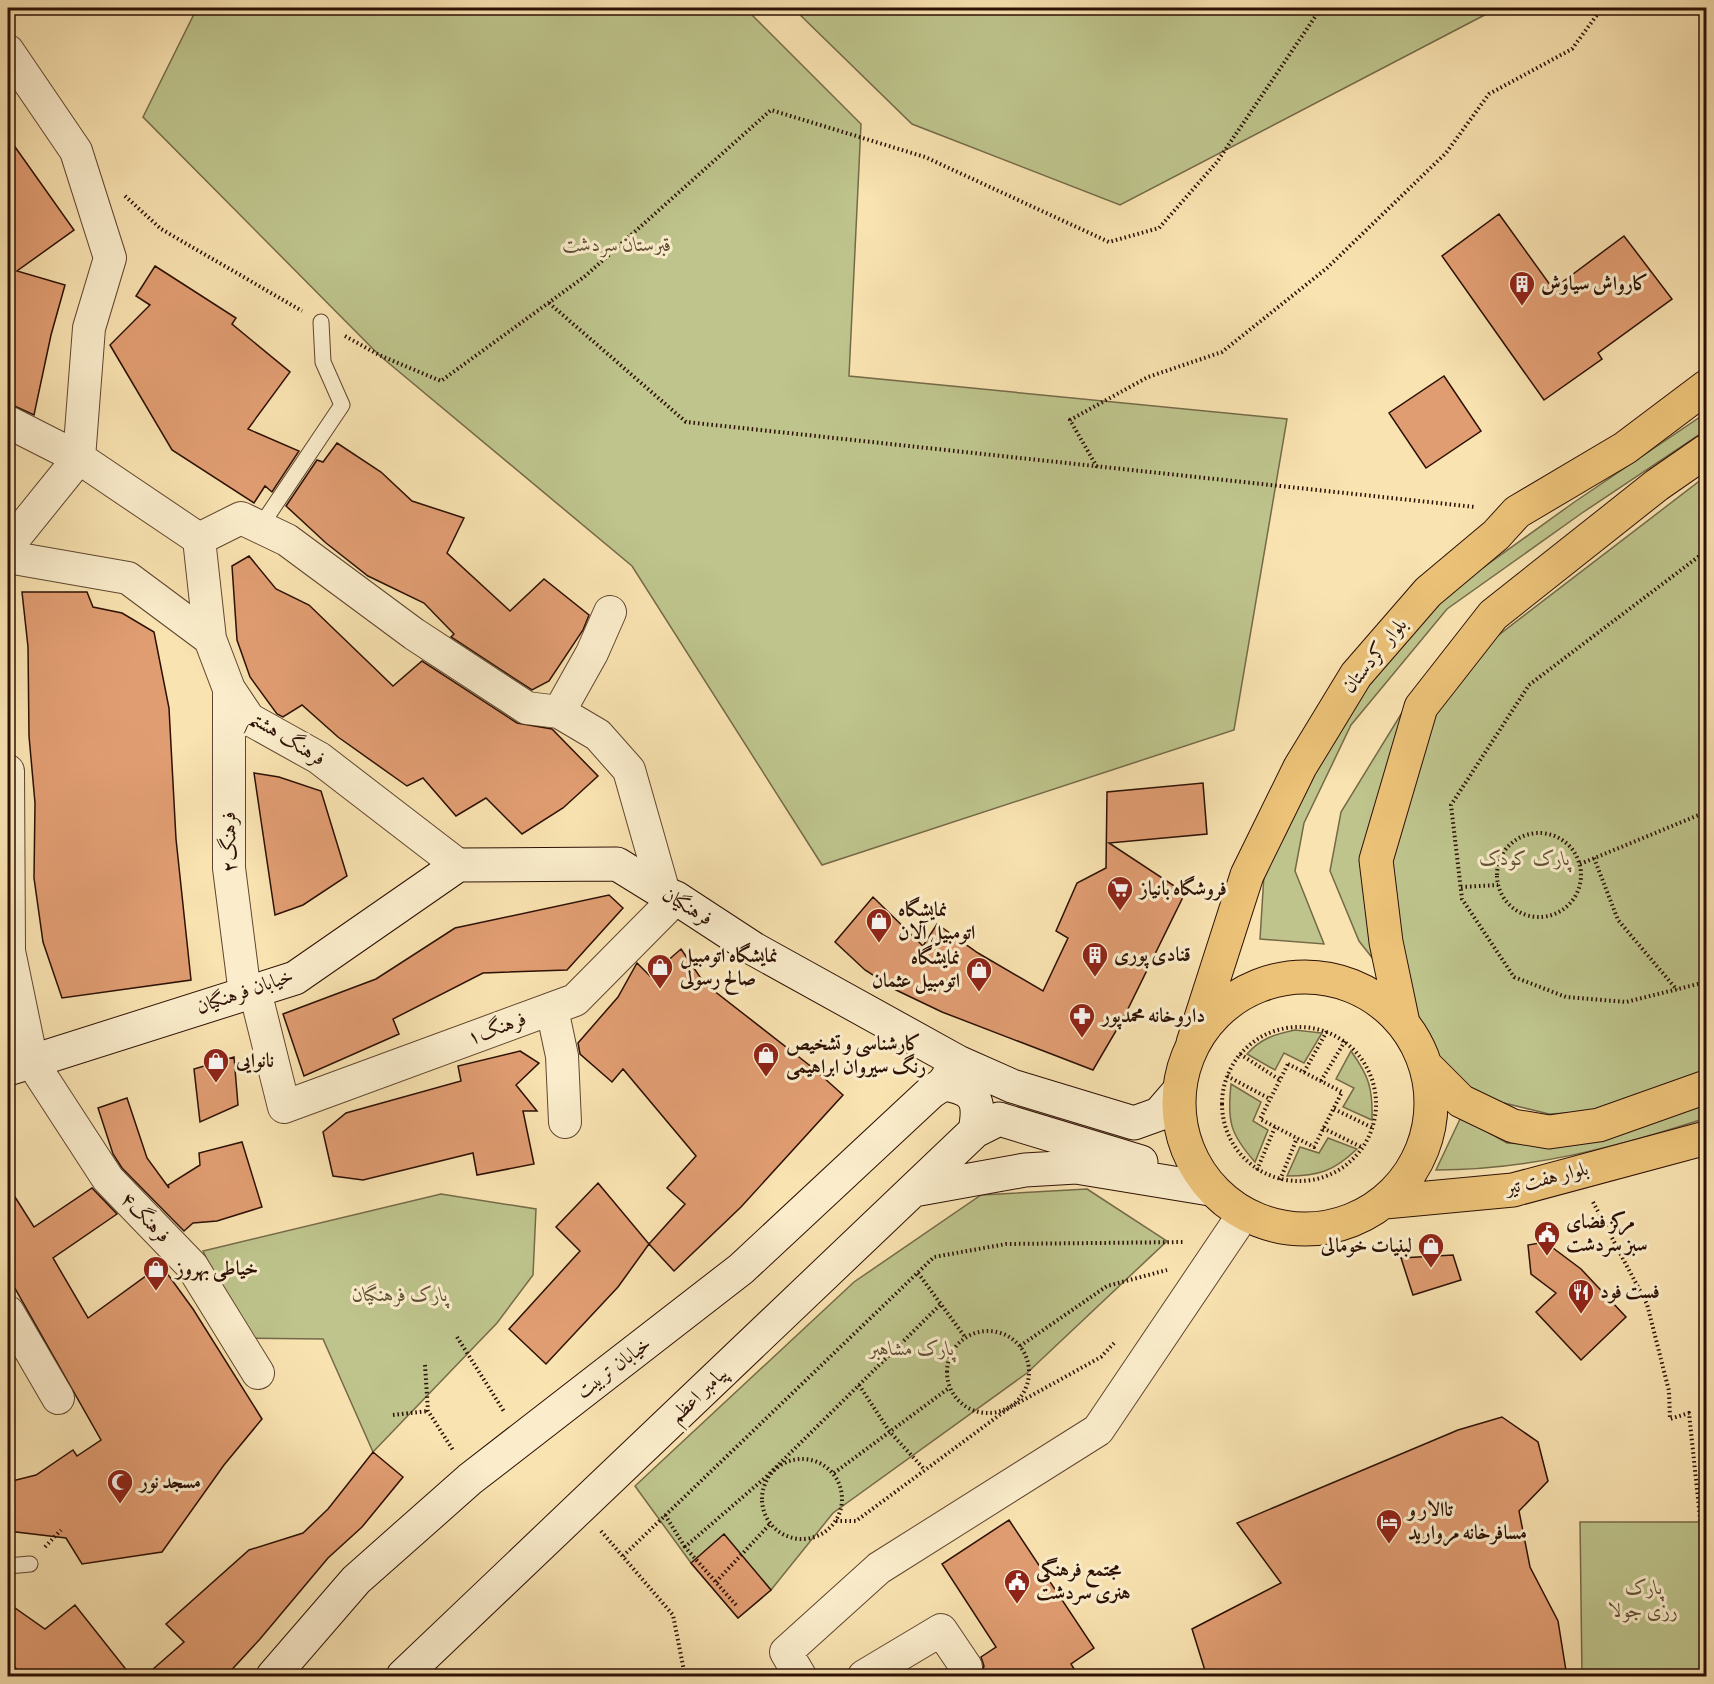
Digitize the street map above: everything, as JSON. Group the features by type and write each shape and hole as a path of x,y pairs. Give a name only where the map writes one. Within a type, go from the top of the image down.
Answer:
{"main road":[{"name":"بلوار کردستان","path":"1193,1043 1247,875 1300,767 1356,675 1428,592 1496,535 1517,512 1624,448 1707,387"},
{"path":"1403,1023 1386,942 1376,860 1421,707 1493,615 1657,485 1707,451"},
{"name":"فرهنگیان","path":"458,865 617,864 950,1073"},
{"name":"خیابان فرهنگیان","path":"20,1065 295,978 458,865"},
{"path":"950,1073 975,1097 978,1118 987,1125 1116,1152 1210,1189 1243,1215 1278,1228 1316,1230 1352,1221 1385,1202 1410,1174 1426,1140 1432,1103 1426,1066 1417,1043 1403,1023 1372,995 1334,979 1293,976 1252,987 1218,1010 1193,1043 1183,1067 1178,1092 1180,1127 1190,1160 1210,1189"},
{"path":"1426,1066 1461,1101 1513,1126 1549,1132 1599,1125 1707,1087"},
{"path":"950,1073 1012,1086 1134,1123 1159,1114 1178,1092"},
{"name":"خیابان تربیت","path":"273,1677 356,1580 491,1460 636,1353 741,1269 950,1073"},
{"path":"987,1125 1012,1086"},
{"name":"پیامبر اعظم","path":"403,1677 914,1190 987,1125"},
{"name":"بلوار هفت تیر","path":"1385,1202 1513,1190 1706,1140"},
{"path":"914,1190 1024,1170 1076,1167 1210,1189"}],"street":[{"path":"8,51 76,151 110,258 89,328 79,458 8,546"},
{"path":"8,422 79,458 199,539 241,518 288,540 414,634 527,708 559,712 598,735 629,770 670,896"},
{"name":"فرهنگ هشتم","path":"199,539 210,639 229,688 249,719 319,758 458,865"},
{"path":"8,556 128,578 210,639"},
{"path":"559,712 592,653 610,612"},
{"name":"فرهنگ۲","path":"229,688 229,868 250,992 284,1107"},
{"path":"8,771 9,951 20,1065"},
{"name":"فرهنگ۱","path":"284,1107 575,1000 670,896"},
{"path":"552,1009 562,1056 565,1122"},
{"name":"فرهنگ۴","path":"20,1065 108,1179 192,1266 258,1373"},
{"path":"800,1677 786,1652 879,1568 1098,1430 1243,1215"},
{"path":"8,1312 58,1398"},
{"path":"864,1677 941,1630 966,1667"}],"lane":[{"path":"260,527 342,405 323,362 321,322"},
{"path":"8,1566 30,1564"}],"path":[{"path":"118,190 161,229 379,355 441,381 584,278 771,110 926,156 1109,242 1159,228 1217,162 1322,8"},
{"path":"1097,466 1070,420 1148,377 1222,352 1327,268 1446,153 1489,94 1572,49 1602,8"},
{"path":"549,303 686,422 1517,512"},
{"path":"1707,551 1529,684 1451,805 1462,899 1514,977 1566,997 1616,1002 1626,1002 1707,982"},
{"path":"1580,864 1707,813"},
{"path":"1540,833 1553,835 1565,841 1580,864 1578,890 1562,909 1550,914 1524,914 1503,898 1498,885 1497,872 1506,848 1527,835 1540,833"},
{"path":"1594,858 1618,920 1677,990"},
{"path":"1461,887 1498,885"},
{"path":"1308,1026 1327,1031 1345,1041 1359,1054 1370,1071 1376,1089 1377,1109 1373,1128 1364,1148 1335,1173 1317,1180 1299,1182 1280,1179 1257,1170 1241,1156 1230,1138 1223,1118 1222,1096 1227,1076 1240,1054 1254,1041 1280,1029 1308,1026"},
{"path":"1304,1072 1327,1031"},
{"path":"1321,1081 1345,1041"},
{"path":"1240,1054 1280,1080"},
{"path":"1288,1064 1342,1092 1314,1147 1260,1119 1280,1080 1288,1064"},
{"path":"1227,1076 1270,1100"},
{"path":"1334,1109 1373,1128"},
{"path":"1257,1170 1275,1127"},
{"path":"1323,1128 1364,1148"},
{"path":"1280,1179 1297,1138"},
{"path":"1578,1172 1647,1304 1669,1391 1670,1419 1689,1413 1707,1575"},
{"path":"623,1556 934,1257 1006,1244 1225,1241"},
{"path":"1180,1251 1185,1242"},
{"path":"1020,1346 1107,1286 1169,1269 1163,1279"},
{"path":"918,1273 965,1337"},
{"path":"685,1548 768,1476 787,1460 798,1458 823,1464 834,1473 842,1497 836,1521 826,1531 805,1539 781,1533 770,1524 761,1501 768,1476 941,1304"},
{"path":"836,1521 856,1521 924,1469 1009,1408 1020,1399 1029,1373 1027,1359 1020,1346 1011,1338 988,1330 965,1337 955,1347 948,1360 946,1374 949,1388 957,1400 975,1411 995,1413 1009,1408 1020,1404 1101,1357 1117,1340"},
{"path":"457,1337 498,1398"},
{"path":"425,1365 428,1411 447,1439"},
{"path":"859,1385 890,1432 924,1469"},
{"path":"834,1473 949,1388"},
{"path":"393,1415 428,1411"},
{"path":"582,1508 673,1615 685,1677"},
{"path":"665,1515 685,1548 736,1605"},
{"path":"716,1582 770,1524"}],"green space":[{"name":"قبرستان سردشت","path":"197,8 745,8 861,124 849,376 1287,419 1234,730 822,865 632,566 379,355 143,117"},
{"path":"793,8 1498,8 1120,205 912,124"},
{"path":"1706,413 1706,430 1582,513 1447,609 1351,725 1304,823 1295,871 1324,944 1260,939 1264,875 1289,810 1345,715 1438,600 1573,503"},
{"name":"پارک کودک","path":"1706,476 1706,1076 1644,1109 1549,1114 1500,1102 1440,1080 1419,1017 1359,941 1330,871 1341,812 1406,706"},
{"path":"1295,1030 1322,1033 1304,1063 1284,1053 1275,1070 1247,1054 1269,1038"},
{"path":"1351,1051 1369,1083 1372,1120 1343,1107 1354,1088 1336,1079"},
{"path":"1231,1084 1261,1102 1253,1121 1268,1130 1255,1162 1240,1143 1232,1126 1230,1118"},
{"path":"1706,1103 1706,1118 1607,1147 1505,1166 1436,1170 1461,1117 1507,1143 1541,1145"},
{"path":"1328,1138 1357,1149 1325,1171 1287,1176 1300,1147 1319,1153"},
{"name":"پارک مشاهبر","path":"1087,1189 1167,1241 1027,1373 833,1513 771,1590 738,1618 691,1563 635,1486 854,1282 981,1195"},
{"name":"پارک فرهنگیان","path":"441,1194 536,1209 533,1275 497,1323 373,1452 323,1339 244,1338 203,1251"},
{"name":"پارک رزی جولا","path":"1580,1522 1706,1522 1706,1676 1582,1676"}],"building":[{"path":"8,137 74,230 17,271 65,285 51,335 34,415 8,403"},
{"name":"کارواش سیاوش","path":"1499,214 1553,289 1624,236 1672,299 1598,353 1602,359 1544,400 1442,256"},
{"path":"155,266 236,318 232,324 290,372 248,429 299,451 272,492 265,486 254,503 172,450 110,345 150,305 136,296"},
{"path":"1444,376 1481,431 1426,468 1389,413"},
{"path":"337,443 381,472 412,501 464,518 447,553 510,611 544,579 589,615 583,630 549,681 532,690 451,637 454,634 424,603 368,576 326,543 286,506 317,460 323,462"},
{"path":"249,556 276,589 309,605 393,686 422,661 517,723 552,729 598,776 563,808 522,834 486,798 456,816 423,778 407,786 338,737 302,705 283,717 277,714 250,677 237,640 232,566"},
{"path":"22,592 87,592 93,607 122,613 154,632 169,708 176,839 191,980 62,998 43,942 34,878 35,803 29,736 28,647"},
{"path":"254,773 279,777 321,791 347,876 303,905 275,915"},
{"path":"1203,783 1207,834 1109,843 1185,893 1123,1019 1093,1070 942,1012 896,990 865,970 835,942 873,897 923,946 937,924 978,953 1043,991 1068,938 1056,931 1077,883 1106,868 1107,792"},
{"path":"609,895 623,908 567,970 483,973 393,1019 399,1034 304,1076 283,1014 376,979 455,928"},
{"path":"681,949 704,983 813,1068 843,1095 741,1207 674,1271 649,1244 685,1204 667,1188 696,1156 623,1069 612,1082 580,1054 578,1043 618,997 637,963 650,976"},
{"path":"520,1051 539,1063 516,1085 537,1111 523,1111 534,1164 477,1175 473,1153 363,1180 333,1176 323,1132 346,1113 461,1081 458,1066"},
{"name":"نانوایی","path":"234,1057 238,1105 200,1122 194,1069"},
{"path":"127,1098 147,1158 169,1188 168,1185 200,1165 199,1153 242,1142 262,1207 217,1221 193,1223 184,1231 122,1168 113,1154 98,1108"},
{"path":"598,1183 649,1244 618,1287 546,1364 509,1329 580,1251 556,1227"},
{"path":"8,1186 34,1227 92,1188 117,1214 53,1258 88,1318 161,1265 193,1309 262,1419 224,1465 162,1552 82,1564 66,1538 8,1531 8,1482 36,1475 73,1450 77,1456 101,1440 8,1276"},
{"name":"فست فود","path":"1545,1242 1581,1269 1626,1317 1581,1360 1536,1312 1556,1293 1531,1274 1528,1245"},
{"name":"لبنیات خومالی","path":"1453,1255 1461,1280 1413,1295 1401,1258"},
{"name":"تاالار و مسافرخانه مروارید","path":"1502,1417 1538,1442 1548,1481 1519,1511 1530,1567 1558,1621 1567,1677 1207,1677 1192,1629 1281,1583 1237,1523 1458,1430"},
{"path":"373,1452 403,1477 362,1527 328,1558 225,1677 144,1677 184,1642 166,1624 249,1550 303,1533 328,1509"},
{"name":"مجتمع فرهنگی هنری سردشت","path":"1009,1520 1094,1648 1071,1664 1079,1677 981,1677 984,1666 981,1657 996,1647 942,1564"},
{"path":"724,1534 771,1590 738,1618 691,1563"},
{"path":"8,1603 45,1629 75,1605 132,1677 25,1677 8,1661"}],"place":[{"name":"کارواش سیاوش","path":"1522,307"},
{"name":"فروشگاه بانیاز","path":"1120,912"},
{"name":"نمایشگاه اتومبیل آلان","path":"879,944"},
{"name":"قنادی پوری","path":"1095,978"},
{"name":"نمایشگاه اتومبیل صالح رسولی","path":"660,990"},
{"name":"نمایشگاه اتومبیل عثمان","path":"979,993"},
{"name":"داروخانه محمدپور","path":"1082,1039"},
{"name":"کارشناسی و تشخیص رنگ سیروان ابراهیمی","path":"766,1078"},
{"name":"نانوایی","path":"216,1084"},
{"name":"مرکز فضای سبز سردشت","path":"1547,1257"},
{"name":"لبنیات خومالی","path":"1431,1269"},
{"name":"خیاطی بهروز","path":"156,1292"},
{"name":"فست فود","path":"1581,1315"},
{"name":"مسجد نور","path":"120,1505"},
{"name":"تاالار و مسافرخانه مروارید","path":"1389,1545"},
{"name":"مجتمع فرهنگی هنری سردشت","path":"1017,1605"}]}
